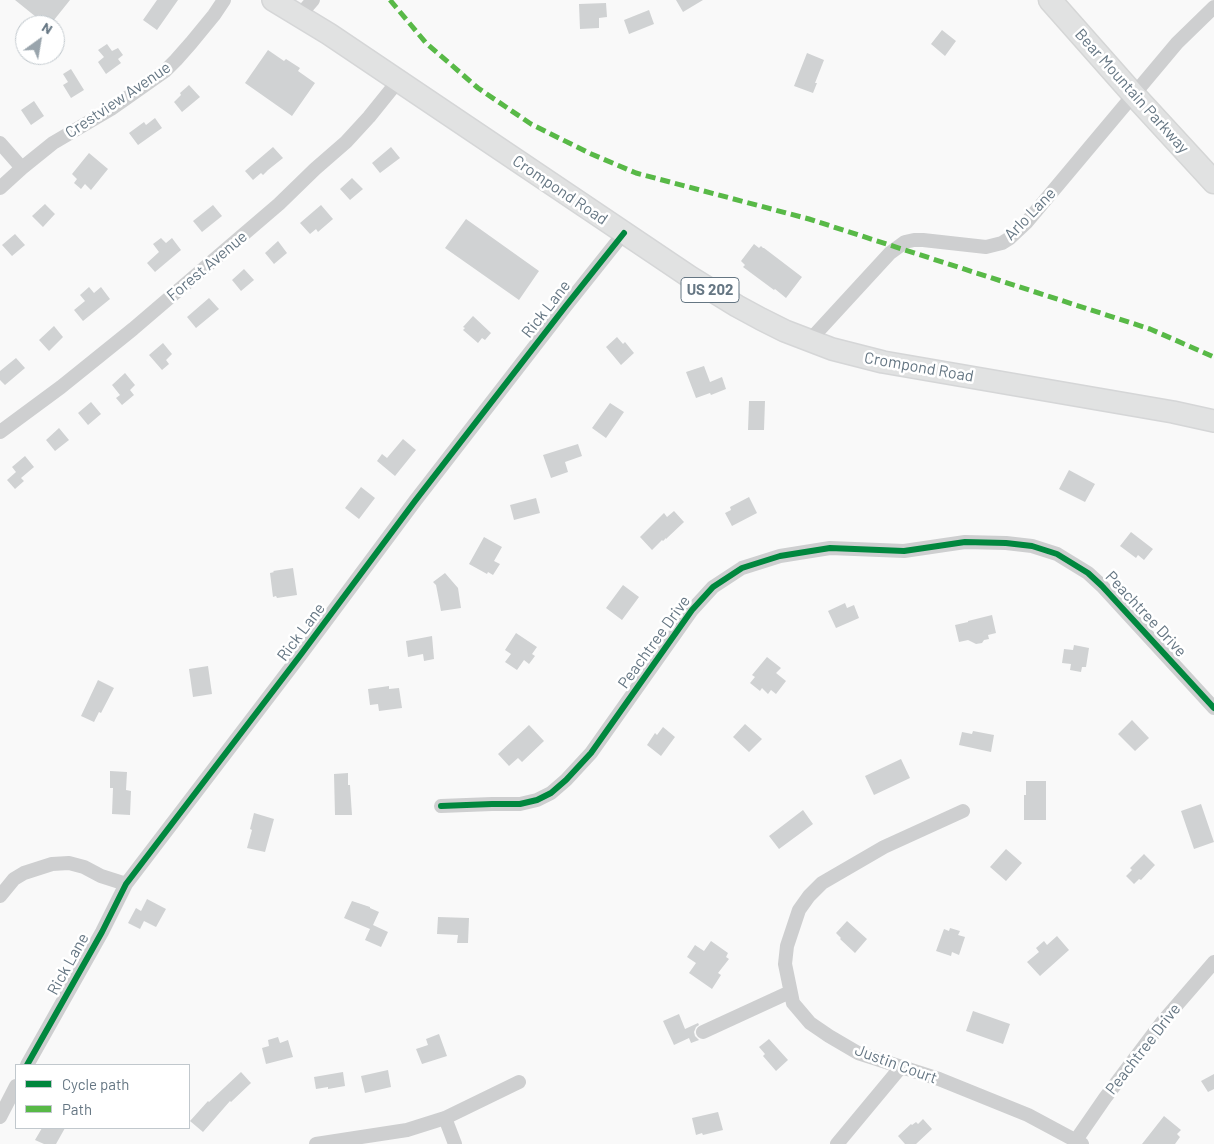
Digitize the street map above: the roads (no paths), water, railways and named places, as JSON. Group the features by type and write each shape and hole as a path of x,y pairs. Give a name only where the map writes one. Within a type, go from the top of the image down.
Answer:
{"highway":[{"name":"Bear Mountain Parkway","path":"1050,0 1214,182"}],"main road":[{"name":"Crompond Road","path":"273,0 306,8 398,82 690,277 729,302 761,319 832,349 883,362 1173,412 1214,421"}],"street":[{"name":"Crestview Avenue","path":"0,188 53,143 111,109 165,71 214,15 224,0"},
{"name":"Arlo Lane","path":"809,340 890,253 906,242 923,240 986,247 1002,243 1010,238 1026,223 1177,43 1214,7"},
{"name":"Forest Avenue","path":"0,432 61,387 133,329 279,204 346,142 398,82"},
{"path":"0,143 22,168"},
{"name":"Rick Lane","path":"28,1064 102,932 126,884 421,494 624,233"},
{"name":"Peachtree Drive","path":"441,806 520,804 537,800 551,793 591,753 692,610 714,587 742,568 780,556 830,548 904,551 965,542 1006,542 1032,546 1057,554 1088,573 1102,586 1214,708"},
{"name":"Justin Court","path":"963,811 884,847 822,883 809,896 799,910 787,946 785,964 793,1003 810,1023 858,1053 939,1079 1028,1115 1079,1142"},
{"path":"1,893 14,879 24,873 52,864 69,863 84,867 101,876 126,884"},
{"name":"Peachtree Drive","path":"1079,1142 1105,1098 1160,1025 1214,962"},
{"path":"703,1032 790,992"},
{"path":"837,1144 901,1066"},
{"path":"316,1144 407,1130 445,1118 519,1082"},
{"path":"0,1117 15,1088"},
{"path":"445,1118 455,1144"}]}
